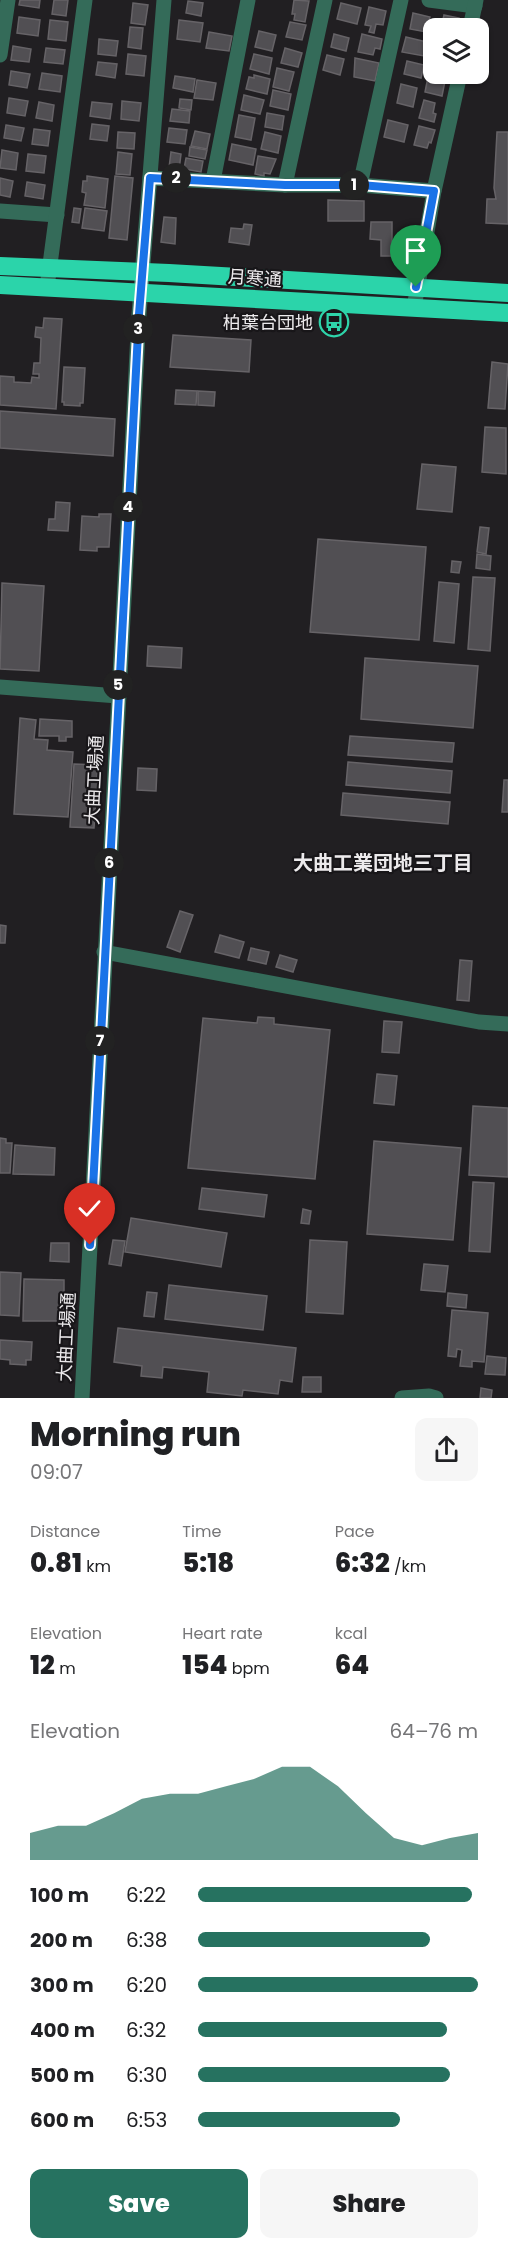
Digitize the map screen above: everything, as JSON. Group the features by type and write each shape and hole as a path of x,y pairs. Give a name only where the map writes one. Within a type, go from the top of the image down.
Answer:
{"highway":[{"name":"月寒通","path":"0,266 508,293"},
{"name":"月寒通","path":"0,285 508,313"}],"street":[{"path":"0,55 2,20 8,0"},
{"path":"47,287 85,0"},
{"name":"大曲工場通","path":"82,1398 140,291 164,0"},
{"path":"213,181 248,0"},
{"path":"285,185 325,0"},
{"path":"360,185 401,0"},
{"path":"429,0 475,3 472,18"},
{"path":"414,308 434,191 458,84"},
{"path":"150,178 285,185 360,185 434,191"},
{"path":"0,212 57,215"},
{"path":"0,687 118,696"},
{"path":"105,952 467,1020 508,1024"},
{"path":"402,1398 429,1396 436,1398"}],"building":[{"path":"20,0 40,0 39,8 19,5"},
{"path":"54,0 68,0 66,16 52,14"},
{"path":"294,0 309,1 305,22 294,20 295,14 292,14"},
{"path":"188,1 203,3 201,16 186,13"},
{"path":"133,3 148,5 145,25 131,23"},
{"path":"341,3 361,8 357,24 337,19"},
{"path":"369,7 386,11 383,25 376,24 374,33 369,32 371,26 365,25"},
{"path":"413,13 430,17 423,18 423,31 410,29"},
{"path":"444,15 459,18 443,18"},
{"path":"19,17 40,20 38,36 17,33"},
{"path":"50,20 68,22 66,41 48,39"},
{"path":"179,20 203,23 200,42 177,39"},
{"path":"290,22 306,25 302,40 286,37"},
{"path":"130,27 143,28 141,49 128,47"},
{"path":"259,31 276,35 272,51 255,47"},
{"path":"209,32 232,36 229,51 206,48"},
{"path":"334,34 349,38 346,51 331,47"},
{"path":"362,34 382,39 380,49 375,48 373,55 358,52"},
{"path":"406,37 423,41 423,56 402,52"},
{"path":"99,39 118,41 116,56 98,54"},
{"path":"13,46 31,49 29,62 11,60"},
{"path":"46,48 65,50 63,64 44,62"},
{"path":"285,48 302,53 298,67 281,63"},
{"path":"128,54 146,56 144,76 126,74"},
{"path":"254,54 272,58 269,74 250,69"},
{"path":"327,55 344,59 340,75 323,70"},
{"path":"355,58 379,63 375,81 354,77"},
{"path":"407,61 423,65 421,78 404,74"},
{"path":"98,62 117,64 115,78 96,75"},
{"path":"277,68 294,72 289,91 273,87"},
{"path":"11,71 30,74 27,88 9,85"},
{"path":"42,73 62,76 60,92 39,89"},
{"path":"254,75 270,79 267,94 246,89 249,77 254,78"},
{"path":"175,76 195,79 193,92 173,88"},
{"path":"197,80 216,83 213,100 194,98"},
{"path":"401,84 417,88 413,107 397,103"},
{"path":"427,84 444,84 442,96 425,92"},
{"path":"273,90 291,94 288,110 270,106"},
{"path":"244,95 264,100 260,114 241,110"},
{"path":"9,98 28,101 25,116 7,113"},
{"path":"180,99 192,100 191,110 179,108"},
{"path":"424,100 435,103 434,122 419,118"},
{"path":"122,101 141,103 139,121 121,119"},
{"path":"39,102 54,105 52,121 36,118"},
{"path":"92,102 112,104 110,119 90,116"},
{"path":"172,109 190,111 189,123 170,121"},
{"path":"267,113 284,116 282,130 265,127"},
{"path":"239,115 255,118 251,140 235,137"},
{"path":"388,120 408,125 404,142 384,137"},
{"path":"92,124 109,126 107,141 90,139"},
{"path":"6,125 24,128 21,141 4,138"},
{"path":"419,126 435,130 427,148 414,145"},
{"path":"169,128 187,130 185,144 167,142"},
{"path":"34,129 50,131 48,146 32,144"},
{"path":"195,131 210,134 207,149 191,146"},
{"path":"118,132 135,133 134,149 117,148"},
{"path":"265,132 281,136 278,153 261,149"},
{"path":"497,132 508,132 508,224 486,223 487,199 496,199 494,188"},
{"path":"232,144 256,149 253,165 229,160"},
{"path":"190,147 207,150 205,159 189,156"},
{"path":"2,150 18,153 16,170 0,168"},
{"path":"118,152 132,154 130,175 116,174"},
{"path":"171,152 181,154 179,170 169,168"},
{"path":"28,154 46,156 44,173 26,171"},
{"path":"258,156 276,159 270,174 264,173 264,176 255,174"},
{"path":"186,158 203,161 201,172 184,169"},
{"path":"87,176 108,179 105,208 84,205 86,193 82,192 83,181 87,181"},
{"path":"115,176 133,178 127,240 109,238"},
{"path":"0,178 13,181 10,197 0,195"},
{"path":"27,182 45,185 43,199 25,196"},
{"path":"328,200 364,201 364,221 328,221"},
{"path":"74,208 81,209 79,223 72,222"},
{"path":"85,208 107,211 104,231 82,228"},
{"path":"164,217 176,218 175,244 161,242"},
{"path":"371,222 392,222 392,256 381,256 381,240 370,239"},
{"path":"244,224 252,225 249,245 229,242 231,228 243,229"},
{"path":"44,318 62,319 56,409 0,405 0,376 14,377 14,382 31,383 32,377 39,378 39,374 33,374 34,363 40,363 41,338 35,337 36,327 43,328"},
{"path":"173,335 251,340 249,372 170,367"},
{"path":"492,362 508,364 505,409 488,408"},
{"path":"64,367 85,368 83,403 80,403 80,406 64,405 62,402"},
{"path":"176,390 197,391 196,405 175,404"},
{"path":"198,391 215,392 214,406 198,405"},
{"path":"0,411 115,419 113,456 0,448"},
{"path":"485,427 506,428 506,474 482,472"},
{"path":"422,464 456,467 452,512 417,509"},
{"path":"56,502 70,503 68,531 48,530 49,519 55,519"},
{"path":"99,514 111,514 109,547 97,547 97,551 80,550 82,516 99,517"},
{"path":"480,527 489,528 486,554 477,552"},
{"path":"318,539 426,547 419,640 310,632"},
{"path":"477,554 491,556 490,570 476,568"},
{"path":"452,561 461,562 459,573 451,572"},
{"path":"473,577 495,578 490,651 468,649"},
{"path":"439,582 459,584 454,643 434,641"},
{"path":"2,583 44,586 39,671 0,669"},
{"path":"148,646 182,648 181,668 147,666"},
{"path":"365,658 478,666 473,728 361,719"},
{"path":"20,718 36,720 34,739 48,740 47,750 73,752 68,817 14,814"},
{"path":"40,719 72,721 72,737 66,737 66,741 59,741 59,736 39,736"},
{"path":"350,736 454,743 452,762 348,755"},
{"path":"348,762 452,771 450,793 346,785"},
{"path":"74,764 98,765 94,828 70,827"},
{"path":"138,768 157,769 156,791 137,790"},
{"path":"504,780 508,780 508,812 502,812"},
{"path":"343,793 450,802 448,824 341,815"},
{"path":"180,911 193,915 180,952 167,947"},
{"path":"0,925 6,926 5,943 0,943"},
{"path":"220,935 244,942 239,958 215,952"},
{"path":"251,948 269,952 266,964 248,960"},
{"path":"280,955 297,960 293,972 276,967"},
{"path":"460,960 472,961 469,1001 457,1000"},
{"path":"258,1017 274,1018 274,1024 330,1030 315,1179 188,1168 203,1018 257,1023"},
{"path":"384,1021 402,1022 399,1053 382,1052"},
{"path":"377,1074 397,1076 394,1105 374,1103"},
{"path":"473,1106 508,1108 508,1177 469,1175"},
{"path":"0,1138 6,1139 6,1143 12,1143 10,1173 0,1173"},
{"path":"374,1141 461,1148 453,1240 367,1234"},
{"path":"15,1145 55,1148 54,1175 13,1174"},
{"path":"473,1182 494,1183 490,1252 469,1251"},
{"path":"202,1188 267,1195 264,1217 199,1209"},
{"path":"303,1209 311,1211 309,1224 301,1223"},
{"path":"131,1218 227,1233 221,1267 125,1252"},
{"path":"113,1240 125,1241 121,1266 109,1264"},
{"path":"310,1240 347,1242 343,1314 306,1312"},
{"path":"51,1243 69,1243 69,1262 50,1261"},
{"path":"424,1264 448,1266 445,1292 421,1290"},
{"path":"0,1272 21,1273 19,1316 0,1315"},
{"path":"24,1279 64,1280 64,1321 23,1321"},
{"path":"169,1285 267,1296 263,1330 165,1319"},
{"path":"147,1292 157,1293 154,1317 144,1316"},
{"path":"448,1293 467,1295 466,1308 447,1306"},
{"path":"452,1310 488,1313 484,1362 472,1361 472,1367 460,1366 462,1350 457,1349 456,1357 448,1356"},
{"path":"118,1328 296,1348 292,1382 280,1380 278,1394 243,1390 242,1396 207,1392 209,1372 163,1367 162,1378 141,1376 142,1366 114,1362"},
{"path":"0,1340 32,1342 31,1360 26,1360 26,1365 10,1364 10,1360 0,1359"},
{"path":"487,1356 506,1358 505,1375 485,1374"},
{"path":"303,1377 321,1377 321,1392 302,1392"},
{"path":"481,1388 492,1390 491,1398 480,1398"}],"place":[{"name":"柏葉台団地","path":"334,322"}],"district":[{"name":"大曲工業団地三丁目","path":"383,863"}],"route":[{"path":"90,1245 139,314 150,178 285,185 360,185 434,191 416,287"}]}
